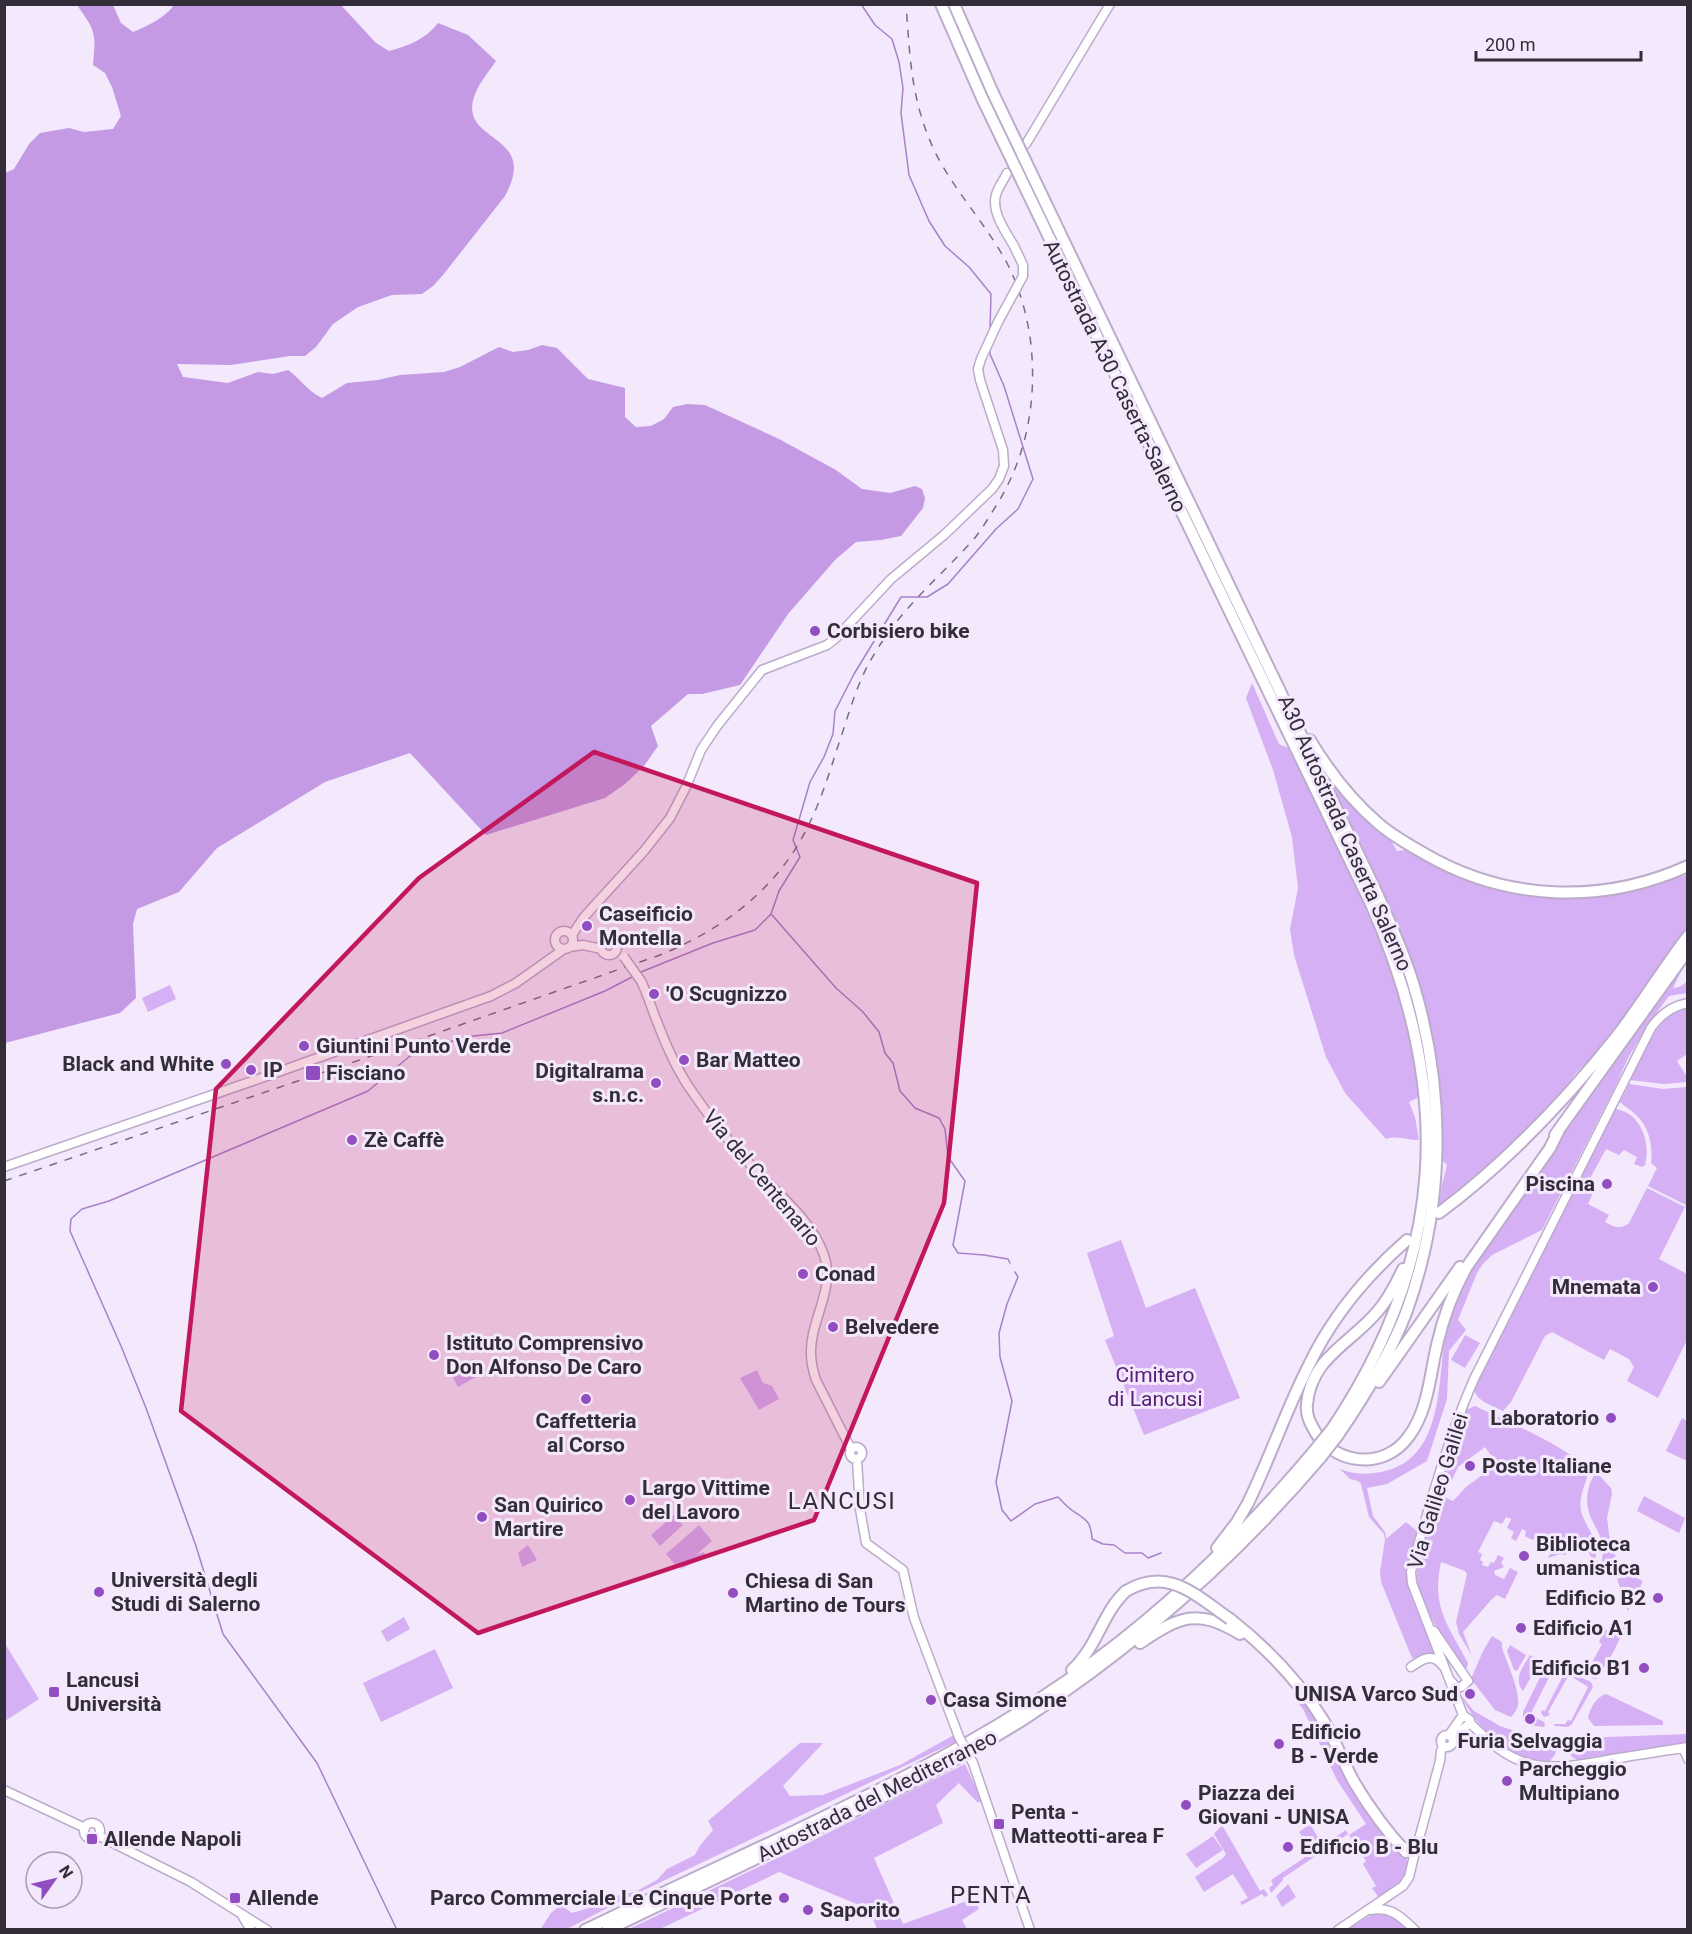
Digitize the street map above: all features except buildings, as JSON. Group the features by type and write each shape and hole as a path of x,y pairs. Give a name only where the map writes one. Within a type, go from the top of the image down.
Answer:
{"highway":[{"name":"Autostrada A30 Caserta-Salerno","path":"941,4 1059,231 1257,642"},
{"name":"Autostrada A30 Caserta-Salerno","path":"954,4 988,96 1047,233 1294,746"},
{"name":"A30 Autostrada Caserta Salerno","path":"1120,1641 1153,1615 1264,1514 1353,1413 1383,1362 1406,1313 1423,1256 1432,1211 1436,1175 1431,1100 1432,1062 1412,982 1395,935 1257,642"},
{"path":"1267,664 1311,742 1354,799 1379,824 1403,842 1447,867 1493,884 1535,892 1567,893 1600,892 1637,885 1667,876 1688,866"},
{"name":"A30 Autostrada Caserta Salerno","path":"1294,746 1389,944 1411,1015 1431,1100"},
{"path":"1439,1213 1498,1165 1555,1108 1618,1035 1688,936"},
{"path":"1353,1413 1375,1387 1688,950"},
{"name":"A30 Autostrada Caserta Salerno","path":"1335,1432 1367,1372 1398,1303 1418,1236 1432,1127"},
{"path":"1425,1189 1421,1195 1407,1263 1397,1281 1376,1313 1327,1358 1312,1382 1306,1407 1308,1419 1315,1434 1323,1443 1342,1456 1360,1460 1377,1459 1395,1451 1409,1436 1421,1415 1444,1316 1456,1287 1466,1268 1550,1148 1559,1130"},
{"path":"1120,1641 1130,1628 1209,1557 1237,1522 1265,1468 1309,1364 1326,1334 1345,1305 1369,1277 1407,1240"},
{"name":"Autostrada del Mediterraneo","path":"607,1929 946,1766 1025,1718 1074,1685 1158,1621 1201,1582 1264,1514"},
{"path":"943,1757 956,1746 1072,1670 1089,1650 1113,1605 1126,1592 1139,1584 1152,1581 1173,1583 1185,1588 1230,1618 1274,1656 1324,1722 1354,1782 1382,1825 1392,1837 1410,1849"},
{"path":"1074,1685 1150,1636 1174,1623 1196,1617 1222,1623 1241,1634 1295,1681"},
{"name":"Autostrada del Mediterraneo","path":"585,1929 867,1797 943,1757 1043,1697 1120,1641"},
{"path":"614,1929 674,1901 697,1887"}],"street":[{"path":"1026,144 1110,4"},
{"path":"4,1167 462,1008 516,983 569,942 584,917 644,851 670,818 701,750 717,726 762,670 827,645 836,638 891,579 944,535 999,479 1004,466 1003,450 978,369 998,322 1023,276 1023,265 1002,223 995,203 995,197 1007,173"},
{"path":"537,968 547,956 557,936 584,917"},
{"path":"557,936 567,932 569,942"},
{"path":"557,936 559,947 569,942 601,946"},
{"path":"601,946 606,939 610,939 616,943 618,948 614,954"},
{"name":"Via del Centenario","path":"616,943 641,981 680,1073 693,1094 742,1156 794,1209 822,1249 828,1268 828,1281 812,1340 810,1354 812,1370 851,1449 856,1447 861,1450 861,1455 857,1459 860,1509 866,1544 903,1570 914,1618 959,1737 972,1763 1030,1929"},
{"path":"601,946 606,956 614,954 624,957"},
{"name":"Via Galileo Galilei","path":"1685,1747 1583,1764 1544,1766 1523,1762 1506,1754 1469,1724 1470,1720 1463,1715 1412,1583 1411,1572 1466,1398 1514,1298 1651,1028 1664,1014 1688,1003"},
{"name":"Via Galileo Galilei","path":"1426,1618 1468,1681 1465,1685 1456,1688 1448,1676"},
{"path":"1411,1667 1429,1657 1437,1660 1448,1676"},
{"path":"1448,1676 1449,1665 1455,1662"},
{"path":"1338,1929 1403,1886 1411,1870 1410,1849 1421,1830 1440,1761 1463,1715"},
{"path":"1449,1742 1469,1724"},
{"path":"1685,1747 1688,1759"},
{"path":"4,1790 85,1828 85,1835 88,1838 96,1839 99,1836 191,1882 267,1929"},
{"path":"1399,1889 1393,1901 1393,1907 1415,1929"},
{"path":"1367,1911 1381,1909 1396,1912"},
{"path":"237,1910 251,1929"}],"highlighted area":[{"path":"594,752 977,883 944,1203 814,1520 478,1633 181,1411 216,1089 419,878"}],"green space":[{"path":"1252,683 1279,744 1288,748 1351,873 1388,961 1413,1051 1419,1097 1409,1102 1415,1117 1419,1140 1386,1139 1345,1093 1326,1057 1294,955 1290,929 1298,888 1292,837 1273,770 1246,698"},
{"path":"1327,773 1389,837 1397,851 1406,850 1479,885 1531,896 1571,898 1617,894 1687,875 1687,931 1608,1040 1575,1074 1554,1103 1521,1137 1450,1199 1439,1205 1447,1165 1443,1161 1437,1062 1425,1003 1394,916 1326,777"},
{"path":"1686,961 1673,988 1687,982 1687,993 1669,996 1647,1026 1628,1058 1542,1230 1492,1255 1477,1273 1458,1320 1466,1330 1449,1351 1447,1399 1427,1461 1387,1484 1367,1488 1373,1516 1385,1532 1386,1539 1406,1522 1418,1532 1409,1560 1407,1577 1415,1607 1436,1656 1412,1658 1381,1582 1384,1534 1369,1517 1361,1484 1350,1479 1340,1469 1362,1474 1385,1471 1406,1462 1420,1448 1430,1429 1436,1408 1448,1320 1466,1278 1569,1120"},
{"path":"170,985 176,999 148,1012 142,998"},
{"path":"1687,1008 1687,1054 1677,1061 1687,1077 1687,1082 1664,1084 1630,1080 1659,1027 1676,1012"},
{"path":"1629,1084 1663,1089 1687,1087 1688,1202 1686,1205 1648,1186 1657,1168 1651,1163 1649,1136 1640,1119 1620,1102"},
{"path":"1615,1109 1624,1111 1638,1122 1645,1138 1645,1165 1642,1167 1634,1164 1637,1157 1624,1150 1619,1155 1606,1149 1587,1184 1595,1188 1588,1204 1609,1215 1605,1222 1617,1227 1629,1223 1647,1188 1685,1207 1659,1259 1687,1274 1687,1340 1658,1398 1627,1381 1634,1367 1629,1359 1610,1349 1604,1360 1552,1332 1545,1336 1511,1402 1503,1411 1482,1401 1474,1390"},
{"name":"Cimitero di Lancusi","path":"1121,1240 1146,1308 1195,1288 1240,1398 1144,1435 1105,1340 1114,1336 1087,1253"},
{"path":"1465,1335 1480,1343 1465,1368 1451,1360"},
{"path":"473,1359 481,1374 458,1387 450,1372"},
{"path":"757,1370 763,1383 772,1386 779,1399 759,1410 740,1378"},
{"path":"1475,1406 1549,1442 1589,1469 1580,1505 1595,1542 1596,1554 1594,1561 1588,1552 1576,1549 1565,1555 1560,1554 1548,1558 1552,1550 1543,1542 1542,1544 1538,1542 1540,1538 1532,1540 1525,1536 1526,1531 1522,1529 1516,1541 1511,1538 1514,1532 1507,1528 1511,1519 1506,1517 1502,1524 1494,1521 1478,1552 1482,1554 1480,1560 1483,1562 1482,1565 1488,1567 1491,1562 1494,1563 1498,1555 1504,1558 1501,1563 1504,1567 1494,1571 1495,1575 1504,1579 1510,1568 1518,1572 1505,1599 1497,1595 1463,1632 1472,1656 1459,1634 1456,1622 1467,1574 1465,1571 1441,1562 1438,1578 1440,1604 1448,1626 1468,1663 1465,1668 1450,1649 1427,1609 1421,1595 1417,1572 1422,1547 1436,1504 1444,1497 1453,1501 1466,1487 1497,1464 1485,1447 1458,1467 1452,1480 1446,1485 1442,1484 1466,1410"},
{"path":"1682,1418 1687,1421 1687,1461 1666,1451"},
{"path":"1596,1472 1611,1488 1612,1494 1607,1518 1610,1541 1621,1572 1612,1575 1601,1569 1602,1544 1591,1518 1587,1500 1590,1483"},
{"path":"1644,1496 1685,1518 1679,1533 1637,1511"},
{"path":"674,1515 683,1525 660,1546 651,1535"},
{"path":"699,1525 712,1541 696,1555 704,1552 706,1557 681,1569 666,1554"},
{"path":"528,1545 537,1560 522,1567 518,1553"},
{"path":"1630,1575 1643,1581 1628,1611 1617,1579"},
{"path":"404,1617 410,1629 387,1642 381,1631"},
{"path":"1625,1627 1599,1676 1596,1679 1592,1678 1589,1668 1602,1644 1599,1642 1605,1629 1609,1631"},
{"path":"1492,1636 1502,1642 1517,1692 1518,1705 1511,1717 1495,1710 1471,1679"},
{"path":"4,1642 39,1699 5,1721 4,1721"},
{"path":"1510,1645 1526,1655 1517,1671 1514,1670 1507,1651"},
{"path":"435,1649 453,1688 381,1722 363,1683"},
{"path":"1530,1655 1540,1661 1523,1691 1519,1678"},
{"path":"1551,1659 1557,1662 1530,1715 1544,1722 1545,1726 1526,1724 1523,1721 1523,1712"},
{"path":"1563,1669 1591,1682 1593,1687 1572,1724 1568,1727 1554,1724 1565,1724 1568,1720 1571,1721 1588,1687 1569,1675 1548,1712 1550,1715 1544,1717 1541,1713 1542,1710 1545,1711 1564,1674 1561,1671"},
{"path":"1302,1694 1406,1857 1408,1865 1405,1877 1379,1898 1372,1888 1376,1886 1363,1864 1366,1861 1349,1835 1366,1824 1337,1780 1303,1709 1294,1698"},
{"path":"1460,1694 1474,1711 1500,1726 1526,1735 1558,1739 1559,1744 1554,1756 1548,1763 1533,1761 1506,1749 1475,1719"},
{"path":"1606,1694 1663,1721 1663,1725 1594,1726 1588,1718 1590,1710 1596,1700"},
{"path":"1687,1734 1687,1742 1578,1760 1568,1752 1573,1743 1582,1738"},
{"path":"954,1735 957,1741 567,1929 540,1930 551,1913 561,1905 572,1913 605,1903 615,1896 635,1892 657,1880 667,1869 695,1855 713,1830 708,1821 800,1743 823,1743 783,1786 790,1796 823,1795 900,1765"},
{"path":"965,1764 983,1803 977,1802 959,1783 936,1805 943,1823 874,1858 903,1924 975,1898 979,1909 962,1920 967,1929 877,1929 869,1909 779,1872 660,1929 627,1930 794,1850"},
{"path":"1310,1824 1319,1839 1309,1846 1299,1832"},
{"path":"1222,1825 1260,1891 1264,1889 1268,1895 1265,1897 1262,1894 1242,1905 1240,1902 1248,1898 1233,1874 1204,1892 1195,1877 1226,1854 1214,1834"},
{"path":"1346,1830 1348,1834 1283,1878 1271,1893 1269,1888 1273,1885 1271,1880"},
{"path":"1213,1836 1223,1850 1196,1868 1186,1854"},
{"path":"1288,1884 1296,1897 1282,1907 1276,1896"},
{"path":"1379,1912 1394,1915 1409,1930 1347,1930 1371,1915"}],"shaded area":[{"path":"340,4 376,43 389,51 416,41 438,23 468,35 496,61 476,92 472,112 477,123 507,149 513,160 513,175 505,196 443,275 422,294 392,295 358,307 333,324 316,347 305,356 290,356 231,365 177,364 183,377 228,383 258,372 273,374 288,370 322,398 347,383 400,375 444,372 460,367 499,347 513,352 542,345 557,348 588,379 625,388 625,417 636,427 651,426 664,419 673,407 687,404 705,405 779,439 836,470 862,489 890,493 915,486 922,489 925,498 923,508 901,536 856,542 835,560 788,614 740,685 702,694 688,694 651,726 658,746 644,766 625,784 605,798 486,835 410,753 325,782 217,848 179,892 137,909 133,924 136,998 120,1013 5,1043 5,173 14,169 29,144 40,133 69,128 84,132 113,129 121,116 105,73 93,65 93,33 77,5 113,5 121,23 133,32 161,18 174,5"}],"waterway":[{"path":"861,4 875,25 892,39 899,62 903,88 901,113 909,175 929,221 945,246 969,267 991,294 990,330"},
{"path":"641,972 713,943 755,930 771,914 779,891 800,857 793,840 810,782 824,757 833,734 835,711 854,674 901,597 927,597 948,584 996,529 1018,509 1033,479 1004,386 990,354 990,347"},
{"path":"772,915 836,988 863,1012 879,1032 885,1053 893,1063 900,1091 915,1108 939,1118 945,1129 948,1157 965,1181 953,1245 958,1253 1008,1259 1010,1263"},
{"path":"397,1930 317,1763 223,1634 196,1546 146,1408 70,1231 71,1219 82,1209 109,1201 368,1091 410,1056 464,1037 502,1033 605,991 634,976"},
{"path":"1015,1272 1018,1277 999,1333 1000,1357 1012,1401 996,1482 1002,1510 1011,1521 1035,1504 1058,1497 1087,1522 1091,1529 1092,1539 1103,1544 1114,1545 1125,1553 1142,1553 1148,1558 1161,1553"}],"railway":[{"path":"4,1181 660,955 707,932 729,918 767,885 784,865 799,844 815,811 863,675 897,621 974,539 988,519 1015,469 1022,449 1030,409 1031,345 1020,294 1000,250 943,167 927,133 913,80 906,4"}],"place":[{"name":"Corbisiero bike","path":"815,631"},
{"name":"Caseificio Montella","path":"587,926"},
{"name":"'O Scugnizzo","path":"654,994"},
{"name":"Giuntini Punto Verde","path":"304,1046"},
{"name":"Bar Matteo","path":"684,1060"},
{"name":"Black and White","path":"226,1064"},
{"name":"IP","path":"251,1070"},
{"name":"Fisciano","path":"313,1073"},
{"name":"Digitalrama s.n.c.","path":"656,1083"},
{"name":"Zè Caffè","path":"352,1140"},
{"name":"Piscina","path":"1607,1184"},
{"name":"Conad","path":"803,1274"},
{"name":"Mnemata","path":"1653,1287"},
{"name":"Belvedere","path":"833,1327"},
{"name":"Istituto Comprensivo Don Alfonso De Caro","path":"434,1355"},
{"name":"Caffetteria al Corso","path":"586,1399"},
{"name":"Laboratorio","path":"1611,1418"},
{"name":"Poste Italiane","path":"1470,1466"},
{"name":"Largo Vittime del Lavoro","path":"630,1500"},
{"name":"San Quirico Martire","path":"482,1517"},
{"name":"Biblioteca umanistica","path":"1524,1556"},
{"name":"Università degli Studi di Salerno","path":"99,1592"},
{"name":"Chiesa di San Martino de Tours","path":"733,1593"},
{"name":"Edificio B2","path":"1658,1598"},
{"name":"Edificio A1","path":"1521,1628"},
{"name":"Edificio B1","path":"1644,1668"},
{"name":"Lancusi Università","path":"54,1692"},
{"name":"UNISA Varco Sud","path":"1470,1694"},
{"name":"Casa Simone","path":"931,1700"},
{"name":"Furia Selvaggia","path":"1530,1719"},
{"name":"Edificio B - Verde","path":"1279,1744"},
{"name":"Parcheggio Multipiano","path":"1507,1781"},
{"name":"Piazza dei Giovani - UNISA","path":"1186,1805"},
{"name":"Penta - Matteotti-area F","path":"999,1824"},
{"name":"Allende Napoli","path":"92,1839"},
{"name":"Edificio B - Blu","path":"1288,1847"},
{"name":"Allende","path":"235,1898"},
{"name":"Parco Commerciale Le Cinque Porte","path":"784,1898"},
{"name":"Saporito","path":"808,1910"}],"district":[{"name":"LANCUSI","path":"842,1501"},
{"name":"PENTA","path":"991,1895"}]}
